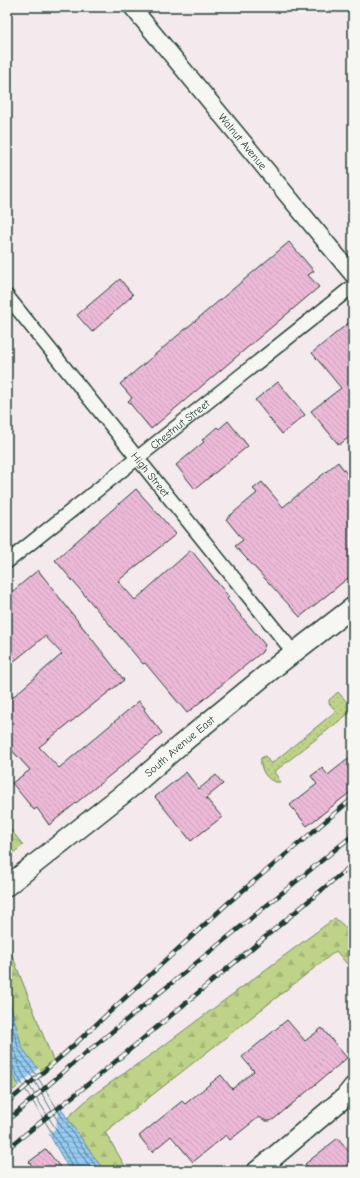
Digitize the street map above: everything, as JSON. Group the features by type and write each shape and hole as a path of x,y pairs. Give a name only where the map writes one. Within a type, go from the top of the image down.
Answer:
{"main road":[{"name":"South Avenue East","path":"7,886 133,786 180,745 353,607"},
{"path":"257,1171 350,1093"}],"street":[{"name":"Walnut Avenue","path":"132,7 353,276"},
{"name":"Chestnut Street","path":"7,562 353,286"},
{"name":"High Street","path":"7,296 294,653"}],"green space":[{"path":"338,692 347,702 353,698 353,710 274,772 281,782 272,781 268,778 261,767 261,758 265,756 271,764 336,711 329,703 329,700"},
{"path":"7,825 23,845 7,858"},
{"path":"335,918 353,934 353,959 347,964 336,951 105,1132 128,1171 104,1171 67,1118 90,1097 159,1049"},
{"path":"7,942 54,1063 39,1070 22,1048 7,992"},
{"path":"7,1063 19,1086 7,1094"}],"water":[{"path":"7,992 22,1048 39,1070 67,1118 104,1171 70,1171 48,1132 19,1086 7,1063"}],"pier":[{"path":"39,1068 59,1100 56,1128 47,1135 17,1087"}],"building":[{"path":"289,242 314,271 308,275 319,287 151,429 128,401 132,398 120,384"},
{"path":"120,279 133,295 92,332 77,315"},
{"path":"353,319 353,434 339,445 311,411 341,388 312,353"},
{"path":"278,382 305,415 282,434 255,400"},
{"path":"228,421 248,446 195,489 176,465 204,442 202,440 217,427 219,429"},
{"path":"338,462 353,482 353,574 300,617 235,546 243,540 226,519 257,493 253,489 262,482 283,507"},
{"path":"136,489 176,534 118,581 135,600 191,550 229,597 227,599 265,645 262,652 187,713 145,663 143,664 55,560"},
{"path":"38,570 124,680 39,747 59,768 139,701 162,733 49,825 37,808 34,810 12,783 30,770 7,745 7,702 62,654 45,636 7,667 7,596"},
{"path":"353,755 353,790 307,826 290,805 317,784 311,776 322,768 328,775"},
{"path":"186,772 199,789 216,775 223,784 206,798 222,817 191,841 155,797"},
{"path":"287,1020 305,1041 322,1028 347,1058 274,1119 266,1121 259,1117 230,1140 226,1135 193,1162 171,1136 152,1152 139,1136 182,1101 185,1104 221,1075 232,1089 254,1071 242,1057"},
{"path":"338,1138 353,1156 353,1171 311,1171 305,1164"},
{"path":"46,1149 63,1171 37,1171 29,1162"}],"railway":[{"path":"7,1103 63,1055 228,903 353,798"},
{"path":"7,1121 76,1061 353,835"},
{"path":"7,1149 92,1081 353,864"}]}
